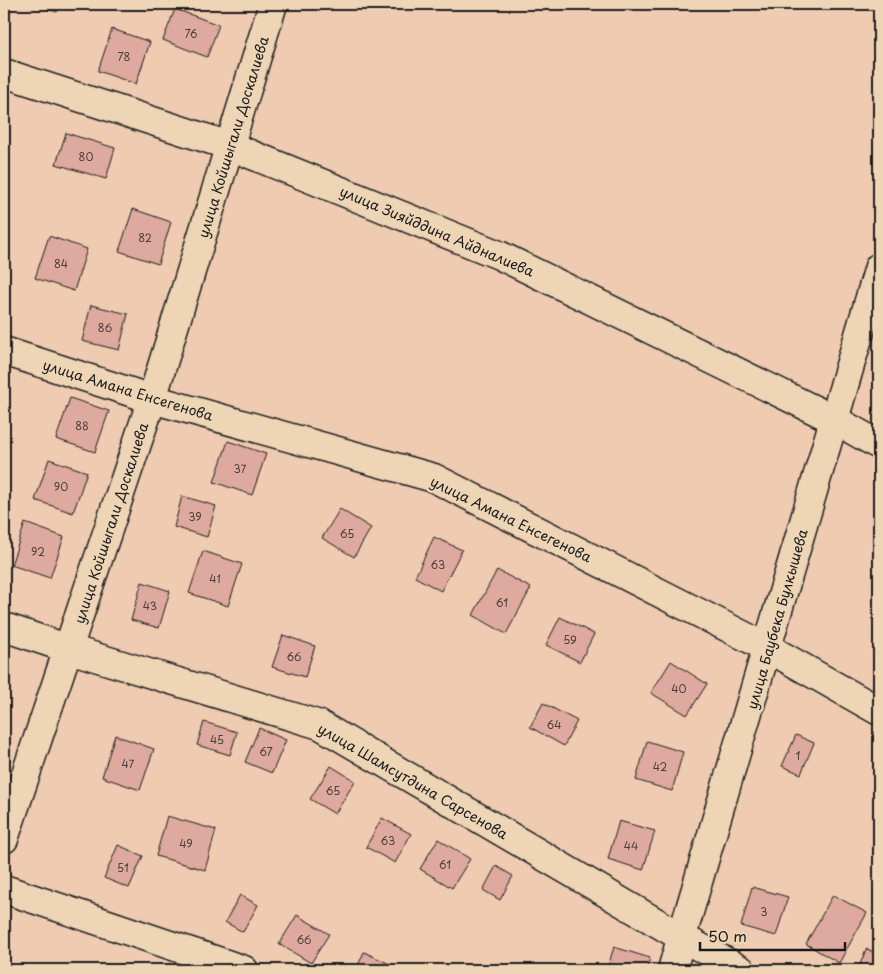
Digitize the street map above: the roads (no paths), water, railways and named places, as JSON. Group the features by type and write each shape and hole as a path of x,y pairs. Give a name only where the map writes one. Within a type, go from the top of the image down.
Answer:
{"street":[{"name":"улица Койшыгали Доскалиева","path":"4,839 152,399 273,4"},
{"name":"улица Зияйддина Айдналиева","path":"4,74 230,146 499,255 835,420 879,445"},
{"name":"улица Баубека Булкышева","path":"672,970 683,938 879,267"},
{"name":"улица Амана Енсегенова","path":"4,351 152,399 434,478 768,648 879,711"},
{"name":"улица Шамсутдина Сарсенова","path":"4,627 69,649 320,725 683,938 741,970"},
{"path":"4,889 244,970"}]}
